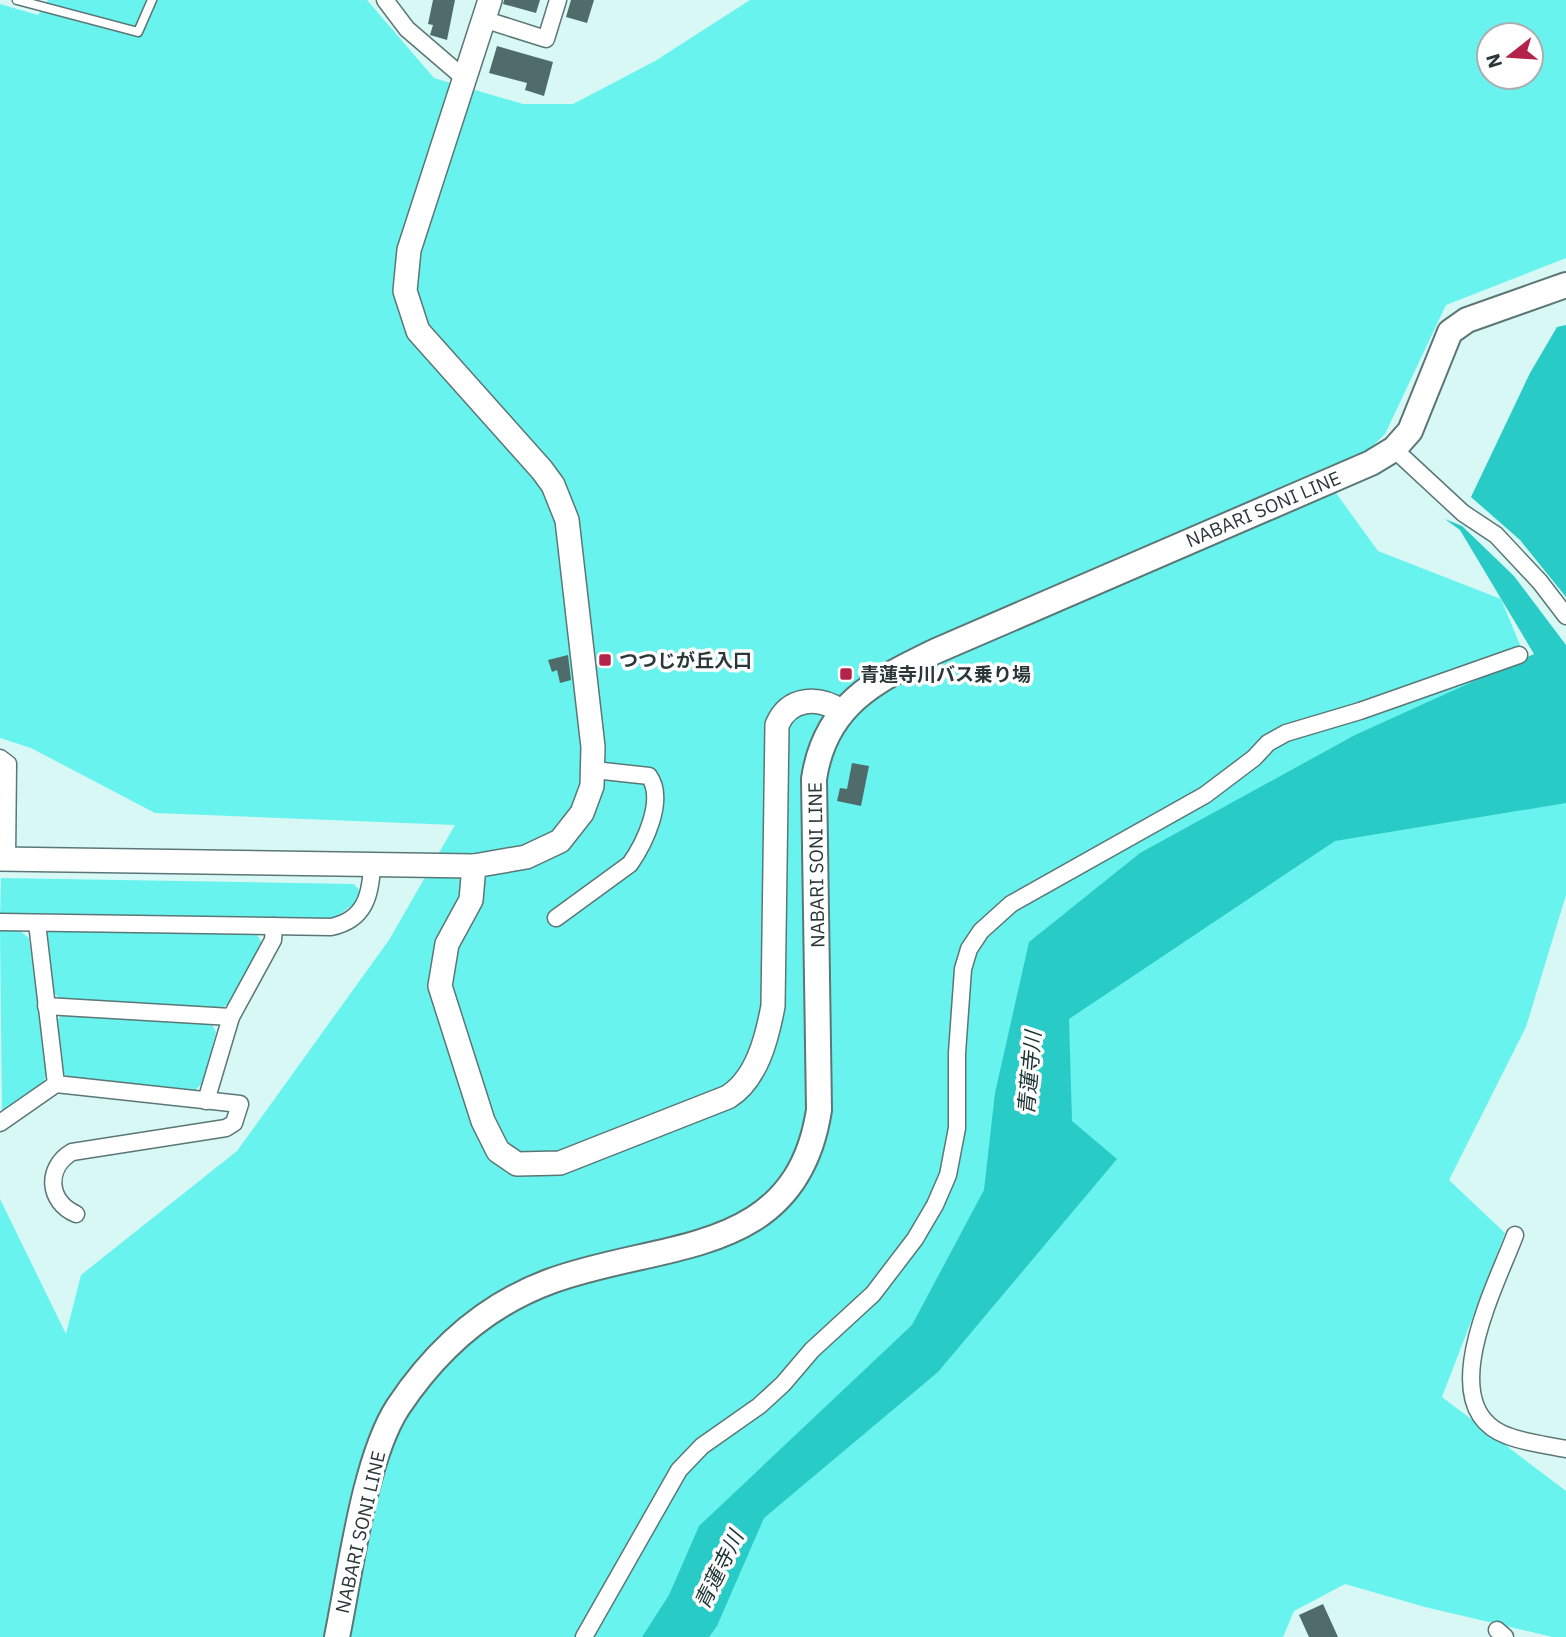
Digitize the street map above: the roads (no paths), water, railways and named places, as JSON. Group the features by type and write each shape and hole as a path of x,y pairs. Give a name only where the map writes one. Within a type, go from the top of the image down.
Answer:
{"main road":[{"name":"NABARI SONI LINE","path":"337,1637 366,1498 384,1433 423,1372 451,1341 484,1315 549,1281 617,1260 702,1242 741,1227 772,1206 802,1168 813,1142 819,1110 814,779 823,740 842,711 894,671 936,651 1371,463 1394,449 1410,431 1450,332 1467,320 1566,285"}],"street":[{"path":"385,0 407,29 464,78"},
{"path":"0,758 8,764 4,794 3,859 474,866 526,857 560,841 582,813 594,770 571,543 561,502 542,470 426,344 411,317 405,290 409,250 486,10 546,39 558,0"},
{"path":"1394,449 1463,513 1496,535 1518,557 1566,616"},
{"path":"584,1637 679,1470 702,1446 767,1399 812,1350 873,1294 915,1239 935,1205 948,1175 957,1128 957,1053 963,969 969,949 981,931 1011,904 1205,795 1254,758 1268,743 1286,733 1360,711 1519,655"},
{"path":"474,866 471,900 447,944 440,986 482,1121 498,1150 517,1164 559,1163 728,1097 746,1083 752,1072 766,1038 773,1006 777,725 782,714 791,705 802,701 824,703 842,711"},
{"path":"556,918 630,864 639,852 649,825 654,788 649,776 594,770"},
{"path":"0,922 331,927 347,922 360,912 368,899 372,864"},
{"path":"37,923 56,1084"},
{"path":"206,1101 230,1017 273,940 274,926"},
{"path":"46,1006 230,1017"},
{"path":"0,1123 56,1084 240,1104 233,1123 226,1128 72,1152 65,1156 54,1171 53,1189 63,1207 76,1214"},
{"path":"1516,1235 1482,1321 1471,1374 1472,1394 1488,1423 1507,1436 1566,1449"}],"lane":[{"path":"17,0 138,32 152,0"}],"water":[{"path":"1566,325 1566,597 1520,540 1471,497 1530,373 1557,327"},
{"name":"青蓮寺川","path":"1445,519 1462,526 1514,576 1566,645 1566,803 1335,841 1069,1019 1072,1121 1117,1159 938,1372 764,1518 717,1626 709,1637 642,1637 669,1595 699,1526 912,1325 984,1190 995,1093 1029,942 1140,853 1355,735 1534,654 1460,530"}],"place":[{"name":"つつじが丘入口","path":"605,660"},
{"name":"青蓮寺川バス乗り場","path":"846,674"}]}
